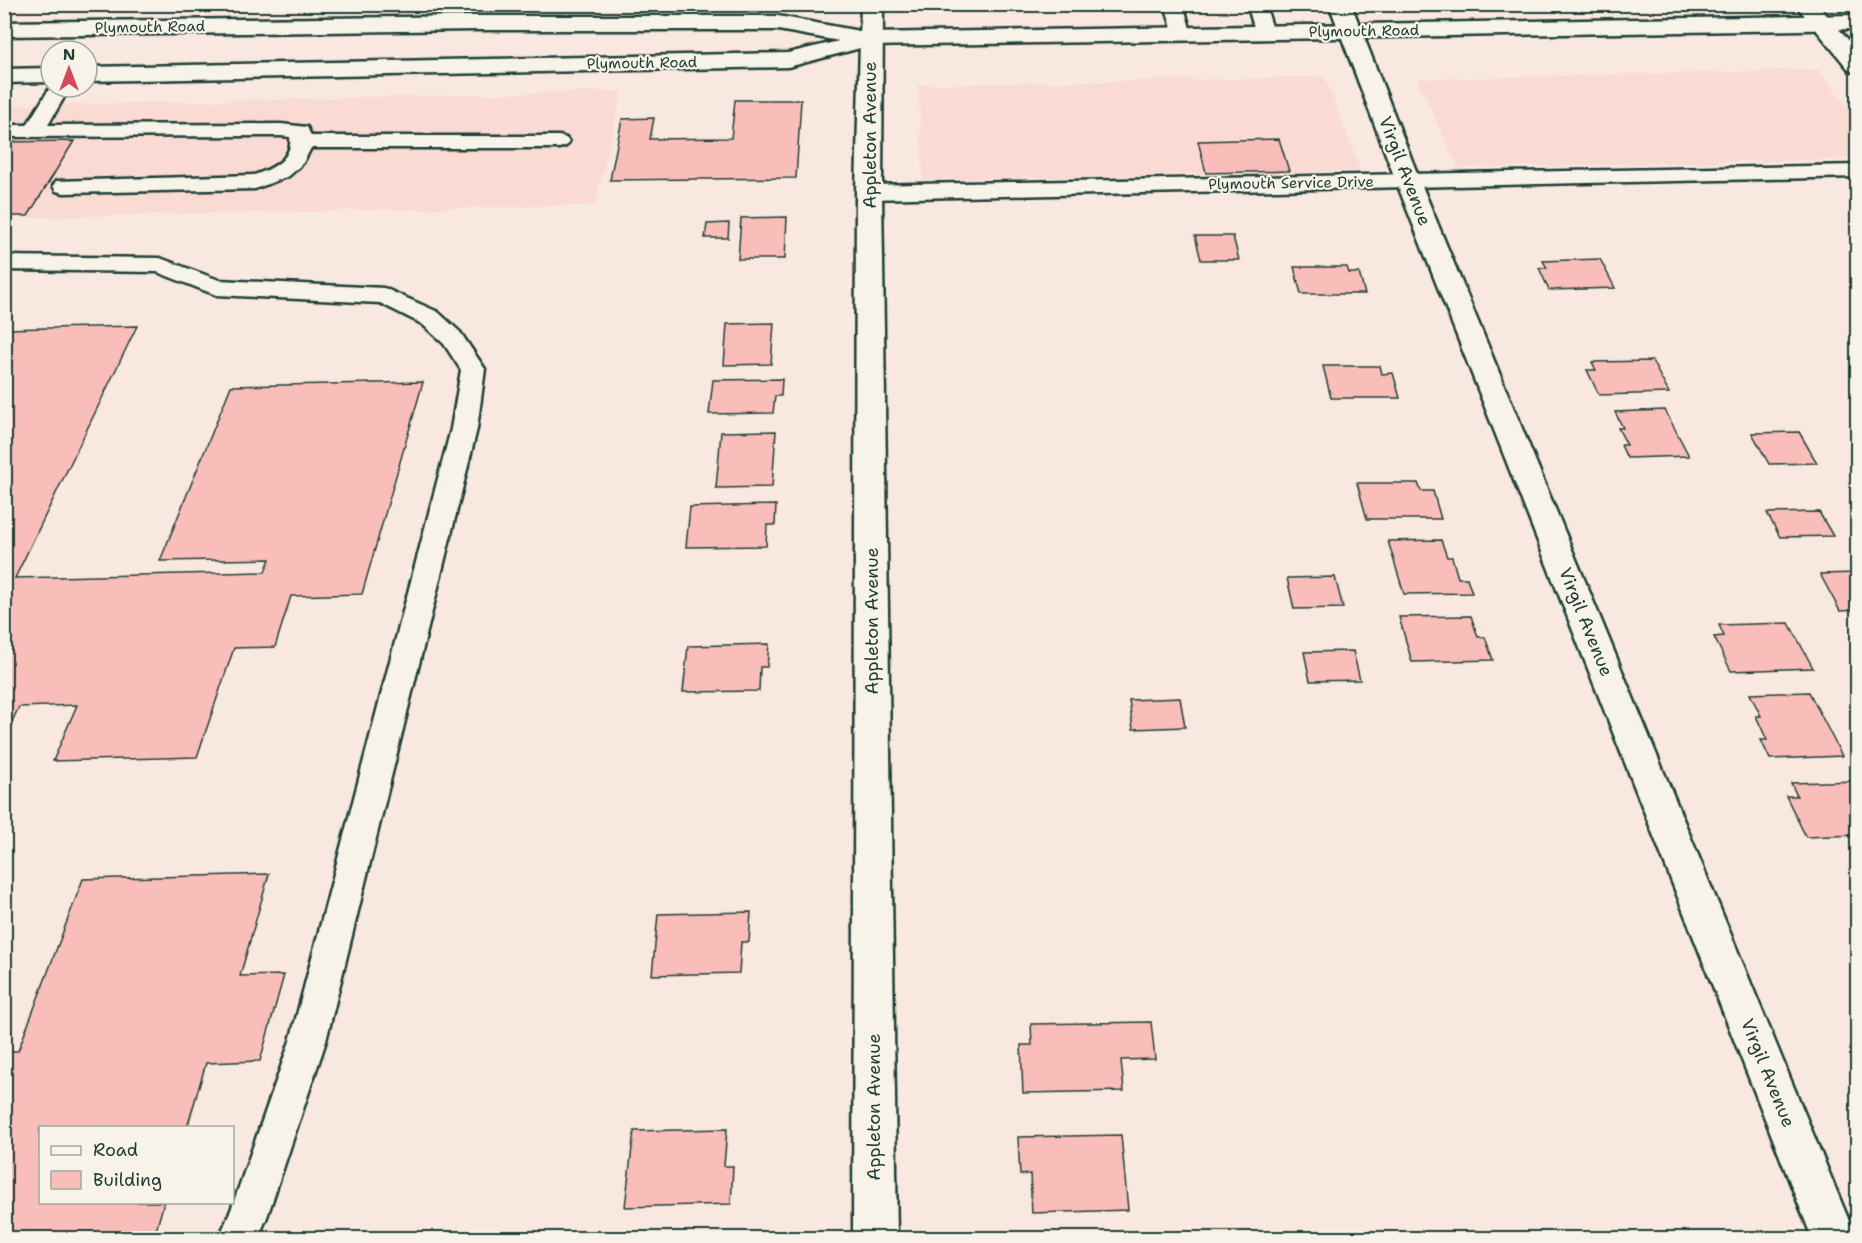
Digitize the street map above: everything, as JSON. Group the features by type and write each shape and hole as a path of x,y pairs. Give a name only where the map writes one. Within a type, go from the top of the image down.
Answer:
{"main road":[{"name":"Appleton Avenue","path":"872,4 869,192 875,1239"},
{"path":"1805,4 1857,66"},
{"name":"Plymouth Road","path":"4,29 475,23 778,23 870,40 1264,33 1345,18 1857,22"},
{"name":"Virgil Avenue","path":"1345,18 1369,74 1408,181 1834,1239"},
{"name":"Plymouth Road","path":"99,74 788,60 870,40"},
{"path":"4,76 39,75"}],"lane":[{"path":"1174,4 1182,34"},
{"path":"1256,4 1264,33"},
{"path":"34,131 53,99"},
{"path":"4,131 300,131 301,142 298,153 289,167 274,177 255,182 64,186"},
{"path":"301,142 559,142"},
{"name":"Plymouth Service Drive","path":"869,192 1857,171"},
{"path":"4,263 160,265 216,287 384,296 430,318 452,338 473,369 464,429 308,1041 248,1217 238,1239"}],"shaded area":[{"path":"5,4 403,5 179,7"},
{"path":"1819,70 1857,119 1857,159 1458,168 1417,79"},
{"path":"1325,77 1361,171 923,180 918,85"},
{"path":"622,91 595,205 5,218 4,106"}],"building":[{"path":"735,100 801,100 796,178 610,180 622,119 654,118 650,139 731,138"},
{"path":"1279,139 1289,171 1206,173 1198,141"},
{"path":"74,141 28,216 4,216 4,142"},
{"path":"787,217 785,259 738,259 741,218"},
{"path":"729,223 728,238 705,238 707,224"},
{"path":"1195,236 1233,236 1239,260 1201,260"},
{"path":"1600,259 1615,288 1549,290 1539,268 1547,268 1543,261"},
{"path":"1294,267 1347,267 1349,273 1359,273 1365,294 1301,294"},
{"path":"774,323 771,364 724,365 727,324"},
{"path":"137,326 15,578 265,572 270,559 160,561 231,386 423,382 362,594 291,596 275,647 234,648 197,757 53,761 77,705 19,707 4,738 4,329"},
{"path":"1652,361 1669,393 1599,395 1587,370 1596,370 1592,362"},
{"path":"1323,366 1380,366 1382,374 1393,373 1400,398 1331,398"},
{"path":"782,379 781,396 775,396 773,413 709,414 713,380"},
{"path":"1665,410 1689,456 1627,458 1621,445 1627,445 1618,428 1623,428 1615,412"},
{"path":"776,431 772,487 716,488 721,432"},
{"path":"1799,432 1817,463 1769,464 1752,433"},
{"path":"1357,483 1418,483 1421,491 1433,491 1441,519 1367,519"},
{"path":"776,505 775,525 767,525 766,546 686,547 690,507"},
{"path":"1819,512 1833,536 1780,537 1767,513"},
{"path":"1441,540 1447,557 1452,557 1458,578 1467,578 1472,593 1404,594 1388,541"},
{"path":"1858,573 1858,610 1840,611 1820,574"},
{"path":"1335,577 1343,608 1294,609 1287,578"},
{"path":"1471,616 1478,637 1485,637 1493,660 1412,662 1399,617"},
{"path":"1789,623 1813,668 1731,671 1714,637 1724,636 1719,625"},
{"path":"769,644 767,667 760,667 759,691 683,692 688,646"},
{"path":"1353,651 1360,680 1310,681 1304,652"},
{"path":"1809,692 1842,756 1770,759 1761,740 1767,740 1756,716 1761,716 1750,694"},
{"path":"1180,698 1185,727 1133,729 1129,700"},
{"path":"1858,781 1858,835 1806,837 1786,796 1797,796 1791,783"},
{"path":"269,874 240,976 284,975 260,1061 206,1063 188,1126 39,1126 39,1204 163,1204 154,1238 47,1238 48,1235 4,1237 4,1051 18,1051 83,879"},
{"path":"751,912 749,942 741,942 739,973 652,975 658,914"},
{"path":"1151,1022 1155,1059 1121,1060 1124,1091 1023,1093 1021,1045 1032,1045 1031,1024"},
{"path":"727,1129 724,1166 733,1166 731,1204 625,1207 634,1131"},
{"path":"1121,1135 1128,1210 1032,1213 1030,1174 1020,1175 1018,1137"}]}
